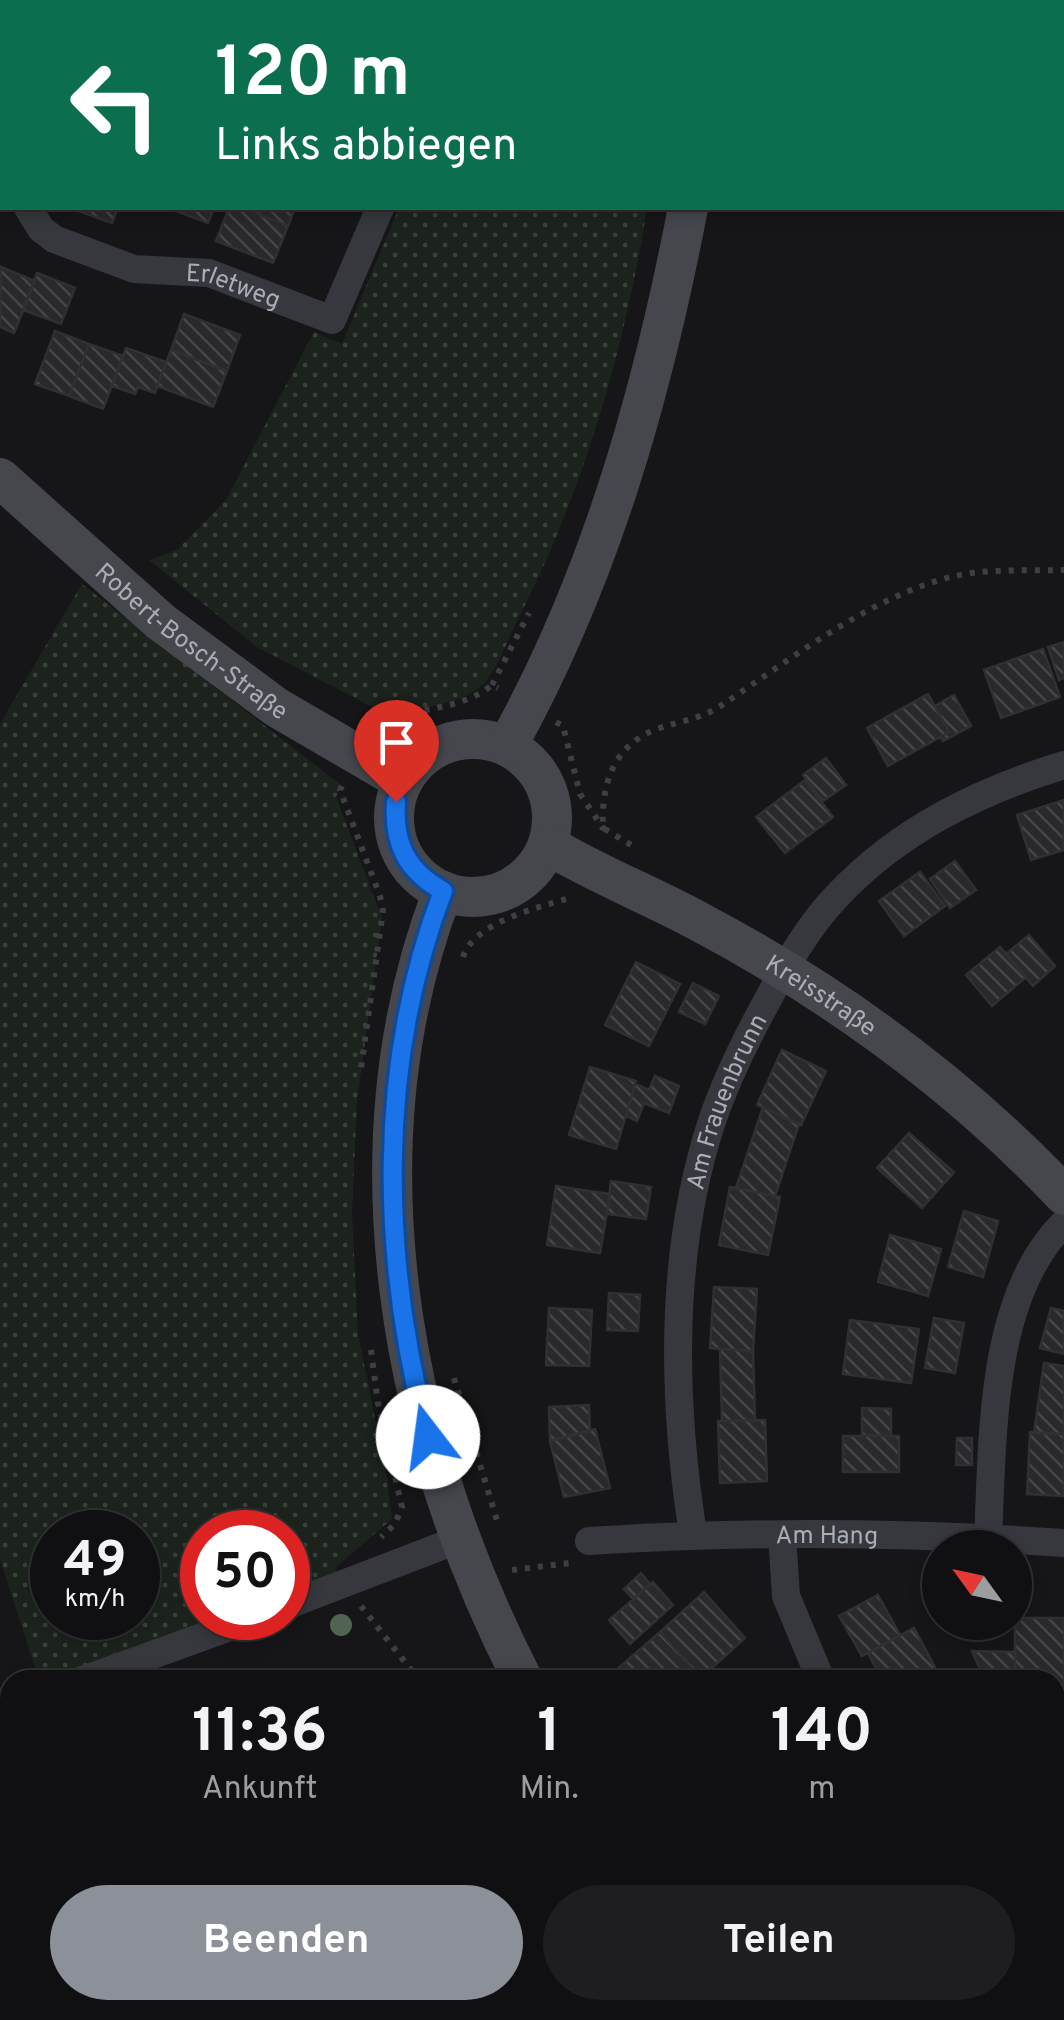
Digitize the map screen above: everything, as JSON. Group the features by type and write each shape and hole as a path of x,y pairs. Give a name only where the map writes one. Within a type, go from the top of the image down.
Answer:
{"main road":[{"path":"507,746 575,606 618,491 659,352 688,210"},
{"name":"Robert-Bosch-Straße","path":"0,478 161,622 276,707 403,781"},
{"path":"460,740 484,740 507,746 526,759 546,788 552,822 548,845 535,867 505,890 468,897 443,891 424,880 399,845 394,824 403,781 418,762 437,748 460,740"},
{"name":"Kreisstraße","path":"548,845 697,920 846,1009 925,1067 1024,1153 1064,1194"},
{"path":"443,891 421,953 401,1047 392,1120 392,1203 400,1299 413,1382 460,1539 519,1670"}],"street":[{"name":"Erletweg","path":"29,210 54,239 134,269 209,272 332,320 379,210"},
{"name":"Am Frauenbrunn","path":"693,1534 681,1416 679,1338 688,1224 713,1119 742,1048 784,970 836,897 893,846 941,814 1004,783 1064,764"},
{"path":"989,1530 998,1385 1008,1332 1046,1240 1064,1223"},
{"name":"Am Hang","path":"590,1541 693,1534 922,1537"},
{"path":"782,1534 786,1596 817,1670"},
{"path":"310,1598 460,1539"},
{"name":"Am Hang","path":"1032,1541 1064,1543"},
{"path":"111,1670 193,1640"}],"path":[{"path":"460,968 466,949 482,932 530,910 566,900 603,828 602,801 611,767 627,747 653,730 718,708 793,654 895,598 934,582 972,573 1064,570"},
{"path":"381,918 380,896 340,790 378,725 470,701 492,685 536,600"},
{"path":"492,685 563,726 580,794 603,828"},
{"path":"450,1361 502,1536"},
{"path":"507,1553 512,1570 592,1560 590,1541"},
{"path":"349,1583 365,1613 411,1670"}],"green space":[{"path":"398,210 647,210 627,314 599,419 562,521 500,658 487,680 467,695 388,715 257,647 149,560 177,550 226,500 314,332 342,344"},
{"path":"82,584 341,785 336,797 382,918 357,1101 352,1213 358,1334 392,1519 337,1566 333,1585 310,1594 310,1510 180,1510 180,1640 184,1640 100,1670 36,1670 0,1559 0,724"}],"building":[{"path":"76,210 117,210 112,223"},
{"path":"173,210 213,210 208,223"},
{"path":"228,210 247,210 288,226 273,263 216,241"},
{"path":"247,210 294,210 288,226"},
{"path":"1,267 35,281 14,333 0,327"},
{"path":"37,273 75,288 61,324 23,310"},
{"path":"184,314 240,335 227,371 171,350"},
{"path":"55,331 89,344 69,396 35,384"},
{"path":"89,344 123,356 103,409 69,396"},
{"path":"126,348 166,362 155,393 138,387 135,394 112,386"},
{"path":"171,350 227,371 213,407 157,386"},
{"path":"1064,642 1064,678 1059,680 1048,647"},
{"path":"1043,649 1060,697 1001,718 984,670"},
{"path":"928,694 949,732 888,766 867,728"},
{"path":"954,695 971,726 943,741 941,737 949,732 935,706"},
{"path":"826,758 846,785 823,801 803,775"},
{"path":"805,780 833,817 785,853 756,817"},
{"path":"1064,800 1064,850 1031,860 1017,815"},
{"path":"955,861 976,890 950,908 930,879"},
{"path":"920,872 945,906 904,936 879,901"},
{"path":"1029,935 1055,966 1033,986 1006,954"},
{"path":"1000,947 1026,977 992,1006 966,975"},
{"path":"636,962 680,984 649,1046 605,1025"},
{"path":"693,983 719,996 705,1024 679,1012"},
{"path":"782,1050 826,1071 801,1125 757,1105"},
{"path":"590,1067 636,1081 616,1149 569,1135"},
{"path":"655,1076 679,1086 669,1113 644,1103 637,1121 626,1116 635,1084 649,1090"},
{"path":"763,1107 799,1124 775,1196 736,1188"},
{"path":"909,1133 954,1172 922,1208 877,1168"},
{"path":"611,1181 651,1187 646,1219 607,1214"},
{"path":"556,1186 610,1194 600,1253 547,1245"},
{"path":"730,1187 780,1197 768,1255 719,1245"},
{"path":"964,1211 998,1221 983,1277 948,1267"},
{"path":"890,1235 941,1249 928,1296 878,1282"},
{"path":"714,1287 757,1289 753,1351 710,1348"},
{"path":"609,1293 640,1295 638,1331 607,1330"},
{"path":"549,1308 592,1310 589,1366 546,1365"},
{"path":"1051,1308 1064,1311 1064,1354 1040,1348"},
{"path":"934,1318 964,1323 955,1373 925,1368"},
{"path":"850,1320 919,1329 911,1383 843,1374"},
{"path":"720,1349 753,1351 755,1420 722,1421"},
{"path":"1044,1363 1064,1366 1064,1434 1034,1433"},
{"path":"589,1405 590,1431 550,1441 549,1407"},
{"path":"862,1408 891,1409 891,1436 862,1435"},
{"path":"765,1420 767,1481 720,1483 718,1421"},
{"path":"595,1429 610,1488 564,1497 550,1441"},
{"path":"1030,1432 1064,1434 1064,1496 1027,1494"},
{"path":"843,1436 899,1436 899,1472 843,1472"},
{"path":"957,1438 972,1438 972,1465 956,1465"},
{"path":"641,1573 650,1584 633,1599 624,1589"},
{"path":"653,1582 673,1605 630,1644 609,1620"},
{"path":"704,1592 745,1638 710,1670 694,1670 660,1632"},
{"path":"878,1595 900,1635 862,1656 839,1616"},
{"path":"1032,1618 1064,1618 1064,1670 1015,1670 1015,1640 1032,1640"},
{"path":"914,1628 937,1670 877,1670 868,1653"},
{"path":"660,1632 694,1670 616,1670"},
{"path":"972,1651 1015,1652 1015,1670 980,1670"}],"route":[{"path":"396,802 394,824 409,864 424,880 443,891 426,934 411,992 392,1120 392,1203 400,1299 413,1382 428,1437"}]}
